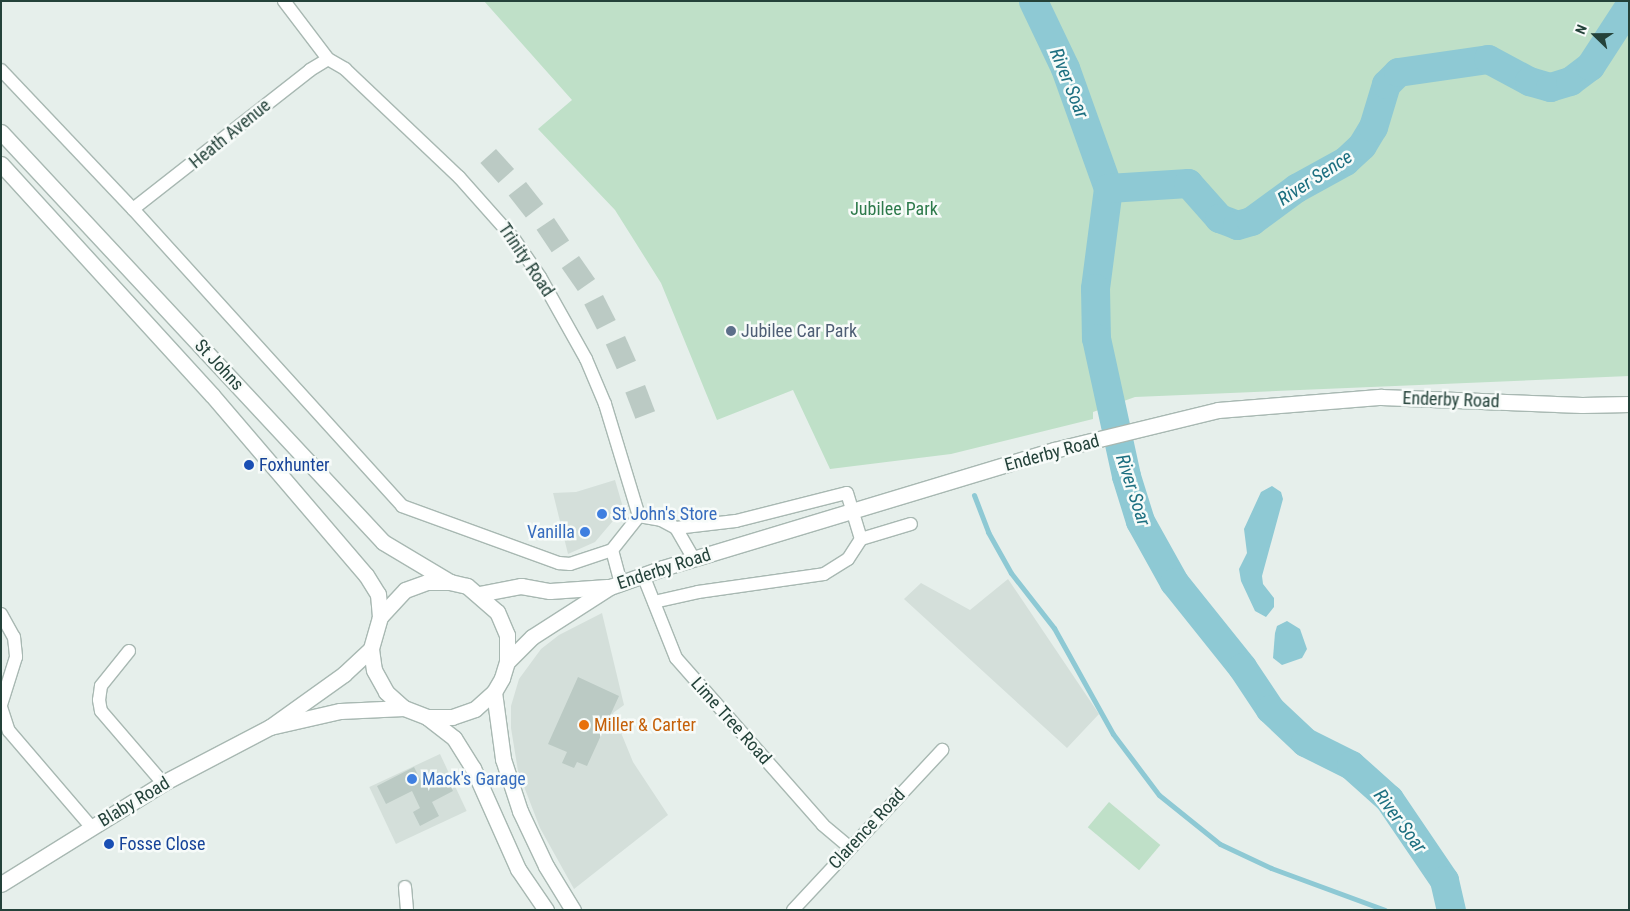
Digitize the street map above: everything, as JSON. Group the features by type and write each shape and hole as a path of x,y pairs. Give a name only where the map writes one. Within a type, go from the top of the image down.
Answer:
{"main road":[{"name":"St Johns","path":"1,132 383,542 450,582"},
{"name":"St Johns","path":"1,164 212,396 366,575 378,594 380,617"},
{"name":"Enderby Road","path":"507,662 532,637 615,585 643,575 693,558 853,512 1054,450 1164,425 1218,410 1381,397 1582,405 1629,404"},
{"path":"427,717 452,717 475,708 494,692 507,662 507,635 497,612 479,594 450,582 427,582 405,590 380,617 371,649 374,670 386,692 404,708 427,717 454,738 474,768 518,869 546,910"},
{"name":"Enderby Road","path":"479,594 521,586 550,591 615,585"},
{"name":"Blaby Road","path":"1,884 163,783 270,726 344,674 371,649"},
{"path":"494,692 503,759 520,811 546,866 573,910"},
{"name":"Blaby Road","path":"270,726 340,711 404,708"}],"street":[{"name":"Trinity Road","path":"284,1 328,59 344,69 459,176 514,239 540,277 586,359 608,413 639,516"},
{"name":"Heath Avenue","path":"133,210 310,70 328,59"},
{"path":"1,70 133,210 402,506 558,563 570,564 612,550 639,516 662,520 676,528 693,558"},
{"path":"676,528 736,521 847,493 861,540"},
{"path":"654,602 716,589 824,574 848,559 861,540 911,524"},
{"path":"612,550 615,585"},
{"name":"Lime Tree Road","path":"643,575 676,658 823,825 849,847"},
{"path":"1,614 14,637 16,657 1,706 9,731 92,828"},
{"path":"129,651 101,686 101,710 163,783"},
{"name":"Clarence Road","path":"793,910 849,847 942,750"},
{"path":"405,887 407,910"}],"shaded area":[{"path":"615,480 622,504 618,515 595,542 568,554 553,493 576,492"},
{"path":"1008,579 1099,714 1067,748 904,599 921,583 970,610"},
{"path":"602,613 624,705 613,713 633,762 668,815 574,889 540,828 518,771 511,728 511,706 519,679 541,649 559,635"},
{"path":"440,754 467,811 396,844 369,787"}],"green space":[{"name":"Jubilee Park","path":"484,1 1629,1 1629,376 1135,397 1093,412 1093,419 951,454 830,469 793,390 717,420 661,283 615,210 538,129 572,100"},
{"path":"1109,802 1160,845 1139,870 1088,827"}],"water":[{"path":"1272,486 1281,492 1283,499 1262,576 1263,584 1274,598 1274,607 1266,617 1255,611 1241,581 1239,569 1247,553 1244,529 1261,492"},
{"path":"1287,621 1300,629 1307,649 1302,658 1282,665 1273,658 1275,633 1277,626"}],"building":[{"path":"496,149 514,169 498,183 480,163"},
{"path":"526,182 543,204 526,218 509,196"},
{"path":"554,218 569,240 552,252 537,230"},
{"path":"579,256 595,279 578,291 562,268"},
{"path":"603,295 616,320 597,329 584,305"},
{"path":"625,336 636,361 617,369 606,345"},
{"path":"645,385 655,411 635,419 625,393"},
{"path":"578,677 619,696 587,766 577,762 574,768 562,763 567,752 548,744"},
{"path":"414,767 423,785 444,774 453,791 432,802 439,816 420,826 413,812 420,808 412,791 386,804 377,786"}],"waterway":[{"name":"River Soar","path":"1033,1 1065,68 1108,188 1095,288 1096,338 1126,476 1140,521 1174,582 1242,667 1270,709 1305,742 1351,765 1389,799 1444,880 1451,910"},
{"name":"River Sence","path":"1108,188 1188,183 1219,218 1237,225 1251,221 1296,188 1345,161 1362,145 1373,127 1386,84 1398,72 1488,59 1529,81 1550,87 1570,81 1590,66 1629,6"},
{"path":"974,495 988,532 1011,573 1054,628 1113,734 1159,795 1220,844 1271,868 1385,910"}],"place":[{"name":"Jubilee Car Park","path":"731,331"},
{"name":"Foxhunter","path":"249,465"},
{"name":"St John's Store","path":"602,514"},
{"name":"Vanilla","path":"585,532"},
{"name":"Miller & Carter","path":"584,725"},
{"name":"Mack's Garage","path":"412,779"},
{"name":"Fosse Close","path":"109,844"}]}
